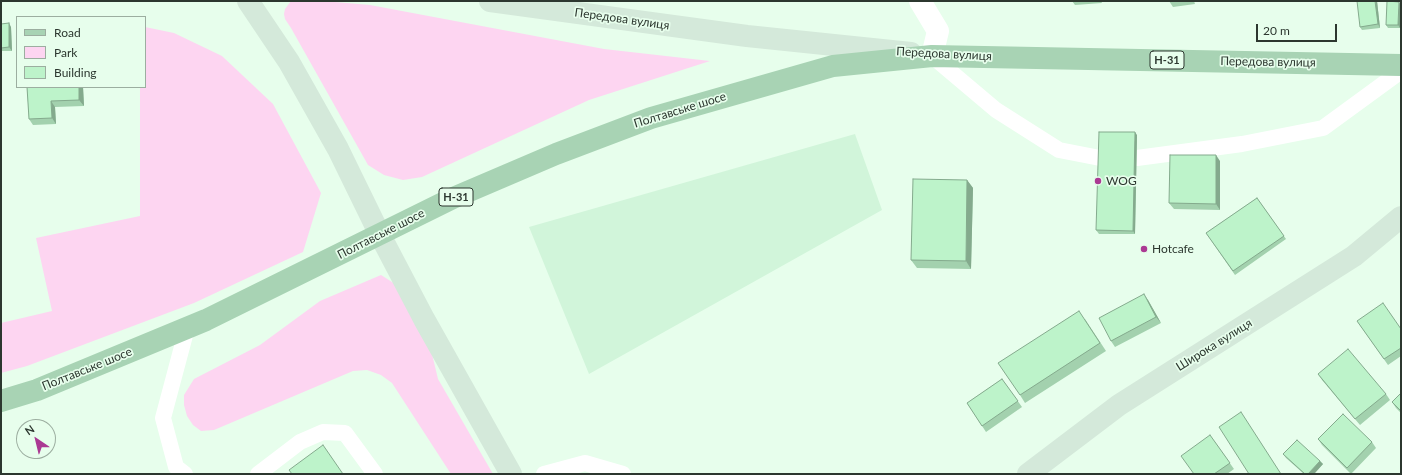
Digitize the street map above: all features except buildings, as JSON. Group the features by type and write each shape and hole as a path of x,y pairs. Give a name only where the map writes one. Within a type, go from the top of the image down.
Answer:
{"main road":[{"name":"Полтавське шосе","path":"1,401 38,390 206,320 453,198 556,154 651,118 833,66 932,56"},
{"name":"Передова вулиця","path":"932,56 1401,65"}],"street":[{"path":"248,1 289,62 338,149 380,235 424,319 511,474"},
{"name":"Передова вулиця","path":"490,1 748,36 932,56"},
{"path":"920,1 938,31 932,56"},
{"name":"Широка вулиця","path":"1028,474 1120,405 1354,256 1401,217"}],"lane":[{"path":"932,56 996,110 1059,150 1100,158"},
{"path":"1137,158 1242,144 1322,128 1401,71"},
{"path":"185,474 176,467 163,418 187,328"},
{"path":"258,474 300,442 323,432 345,433 375,474"},
{"path":"544,474 585,463 623,474"}],"shaded area":[{"path":"855,134 882,210 589,374 529,227"}],"green space":[{"path":"291,1 323,1 370,5 604,49 710,61 589,100 422,177 403,180 384,175 368,165 285,19 285,9"},
{"path":"146,27 174,33 222,56 273,104 321,193 303,252 194,303 27,366 1,373 1,323 52,311 36,238 140,216 140,88 146,88"},
{"path":"381,275 403,289 424,321 438,379 493,474 451,474 392,383 381,375 367,370 353,371 214,430 201,431 193,425 187,416 184,405 184,395 194,379 260,345 320,301"}],"place":[{"name":"WOG","path":"1098,181"},
{"name":"Hotcafe","path":"1144,249"}]}
